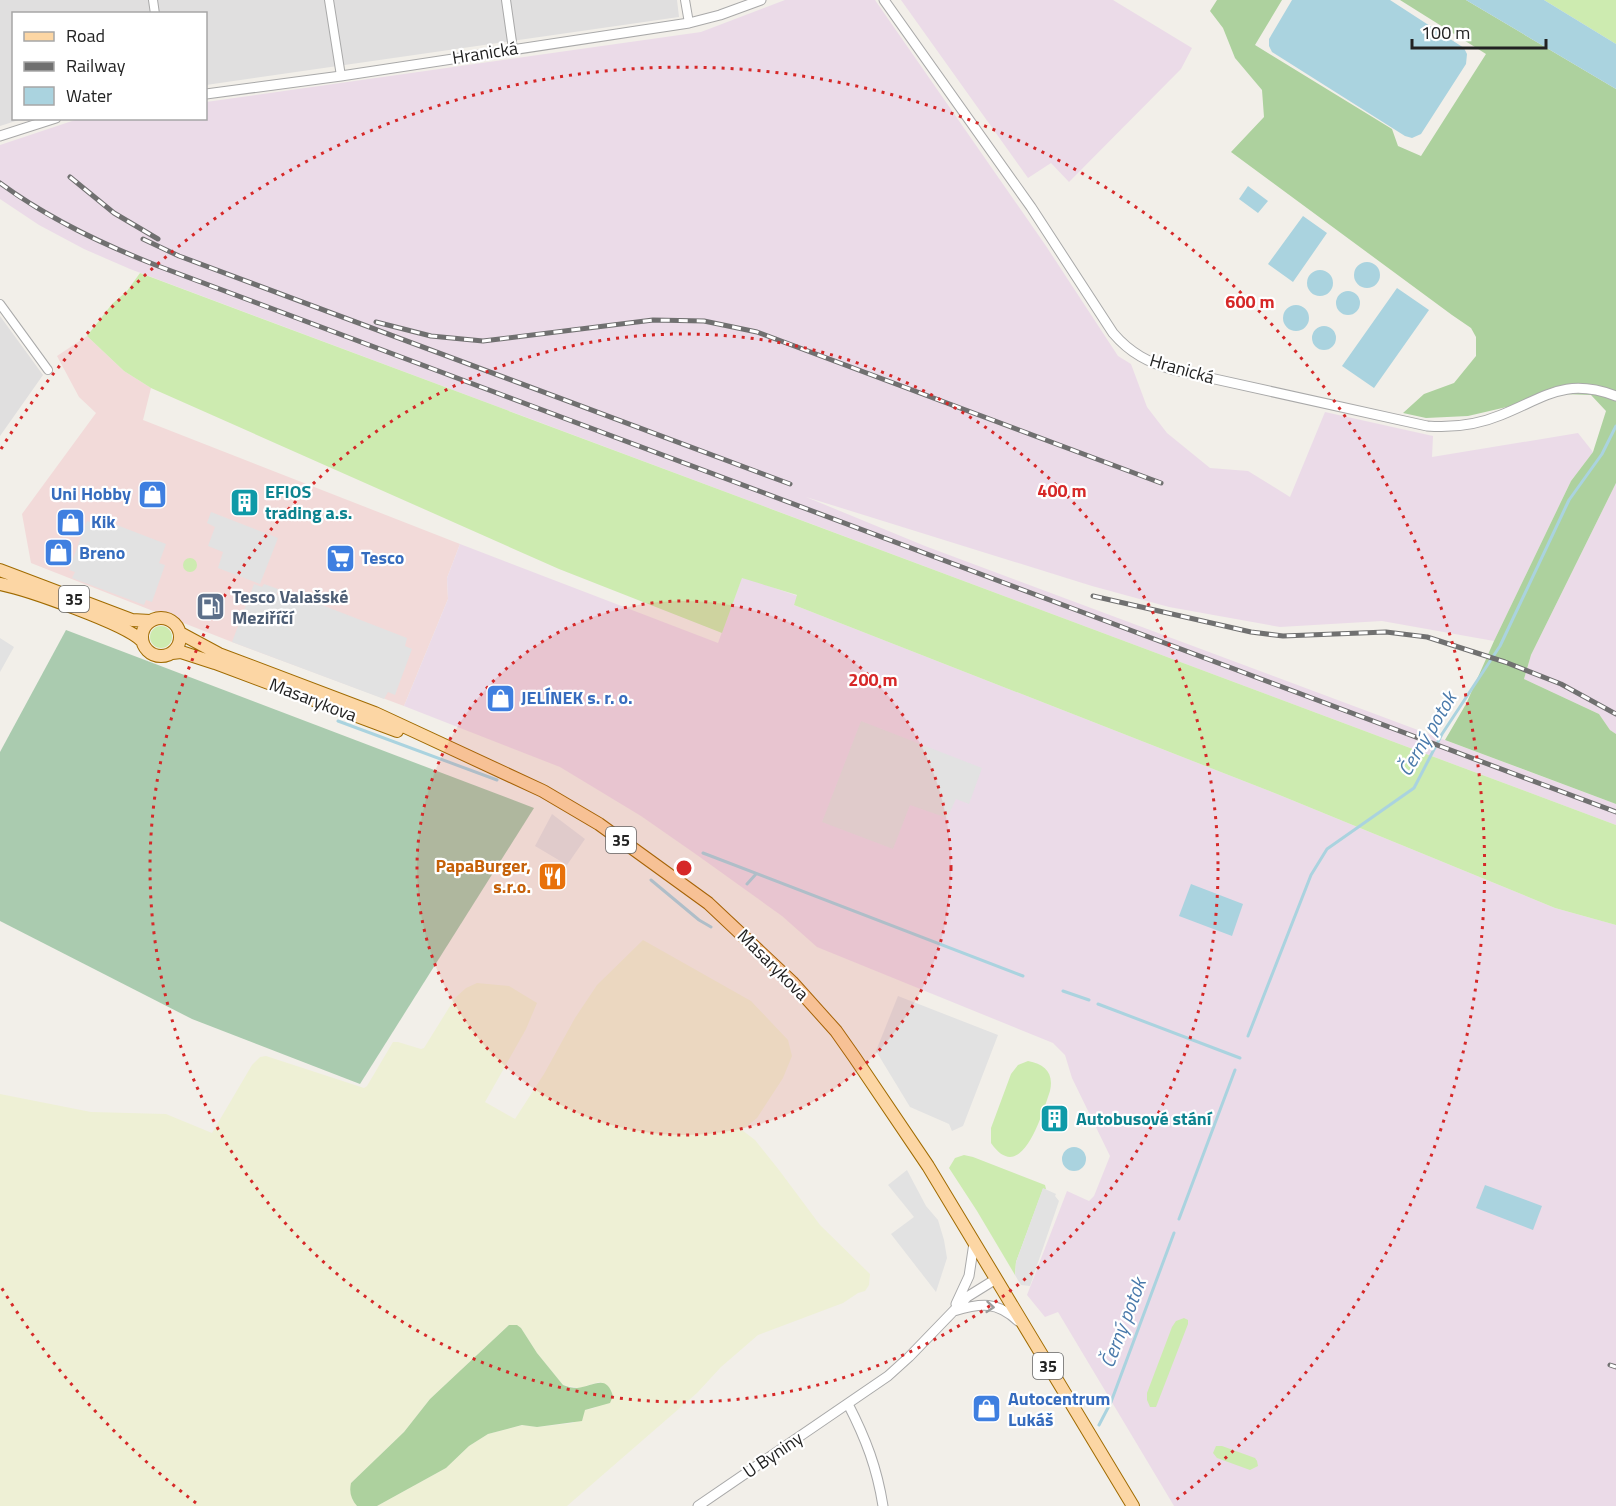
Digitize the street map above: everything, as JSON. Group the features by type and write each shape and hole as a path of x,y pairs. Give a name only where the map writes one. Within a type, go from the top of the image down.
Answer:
{"main road":[{"name":"Masarykova","path":"0,570 132,620 169,619 186,638 219,654 375,713 543,791 599,825 708,903 769,958 814,1006 855,1058 928,1166 996,1279"},
{"name":"Masarykova","path":"0,584 110,622 137,636 148,651 154,655 162,657 181,652 454,751"},
{"path":"142,641 143,630 150,621"},
{"path":"172,653 179,645 180,633"},
{"name":"35","path":"996,1279 1133,1506"}],"street":[{"path":"329,0 341,76"},
{"path":"506,0 513,49"},
{"path":"685,0 689,23"},
{"name":"Hranická","path":"207,94 341,76 689,23 720,15 761,0"},
{"name":"Hranická","path":"884,0 1031,207 1113,333 1139,356 1174,370 1427,426 1457,426 1485,421 1560,390 1587,388 1616,396"},
{"path":"0,136 50,120"},
{"path":"0,304 48,370"},
{"path":"951,1311 969,1276 974,1243"},
{"path":"951,1311 967,1297 996,1279"},
{"path":"951,1311 970,1306 996,1306 1005,1309 1023,1326"},
{"name":"U Byniny","path":"698,1506 888,1376 909,1357 951,1311"},
{"path":"849,1404 873,1456 883,1506"}],"shaded area":[{"path":"0,0 677,0 679,17 207,85 207,12 12,12 12,120 19,120 0,126"},
{"path":"785,0 875,0 1046,246 1118,356 1131,364 1147,407 1167,433 1210,468 1248,471 1290,497 1325,412 1433,436 1432,457 1578,433 1593,452 1571,481 1494,641 1382,621 1280,627 1169,607 1092,586 806,497 925,546 1616,804 1616,825 130,269 84,249 39,225 0,199 0,145 75,120 207,120 207,102 701,32"},
{"path":"901,0 1113,0 1192,48 1181,69 1069,182 1051,163 1028,178"},
{"path":"0,316 43,375 0,436"},
{"path":"87,336 124,371 151,388 143,420 460,544 447,578 448,599 404,706 232,642 31,563 22,514 96,413 79,397 57,356"},
{"path":"1616,483 1616,734 1610,730 1599,714 1524,679 1531,655"},
{"path":"211,512 278,538 260,584 218,568 223,552 208,546 215,527 207,523"},
{"path":"96,517 166,544 159,563 165,565 152,602 146,600 144,605 72,578 75,572 69,570 87,521 93,523"},
{"path":"460,544 718,643 742,577 798,596 794,605 1277,794 1555,908 1616,925 1616,1506 1174,1506 1058,1312 1045,1317 1027,1295 1067,1191 1089,1201 1094,1196 1110,1156 1072,1078 1065,1055 1053,1043 817,947 782,916 697,855 641,816 560,767 404,706 448,599 447,578"},
{"path":"254,584 262,587 264,584 278,589 277,595 293,601 296,595 407,638 405,646 412,649 395,695 388,692 384,699 232,642"},
{"path":"0,638 14,647 0,672"},
{"path":"861,721 982,768 969,804 956,799 947,818 910,805 893,849 822,822"},
{"path":"552,814 585,839 567,865 535,846"},
{"path":"898,996 998,1035 963,1126 952,1131 949,1124 910,1107 876,1051"},
{"path":"907,1170 926,1206 938,1220 944,1240 947,1258 936,1292 891,1234 914,1217 888,1185"},
{"path":"1043,1188 1056,1194 1059,1201 1030,1286 1021,1285 1015,1275 1016,1262"}],"green space":[{"path":"1217,0 1282,0 1255,45 1392,129 1398,146 1421,156 1486,54 1400,0 1466,0 1616,89 1616,483 1531,655 1524,679 1599,714 1610,730 1616,734 1616,804 1445,740 1466,704 1571,481 1593,452 1606,411 1591,395 1562,394 1468,416 1426,418 1403,413 1424,394 1454,383 1476,356 1476,337 1471,328 1231,152 1264,117 1262,90 1235,58 1223,28 1210,11"},
{"path":"1544,0 1616,0 1616,44"},
{"path":"140,273 1616,825 1616,925 1555,908 1277,794 794,605 797,595 742,578 722,633 559,569 151,388 124,371 87,336"},
{"path":"187,558 193,558 197,565 193,572 187,572 183,568 183,562"},
{"path":"161,626 169,629 172,637 169,645 161,648 153,645 150,637 153,629"},
{"path":"66,630 534,808 360,1084 192,1019 0,921 0,752"},
{"path":"643,940 751,1001 788,1040 792,1056 783,1078 757,1118 742,1130 755,1140 820,1225 870,1274 869,1285 865,1291 843,1303 758,1335 721,1367 697,1393 567,1506 377,1506 446,1468 469,1446 488,1434 523,1425 537,1427 573,1423 585,1410 595,1408 611,1390 599,1382 580,1388 563,1385 537,1353 521,1328 509,1325 430,1399 404,1432 351,1483 353,1501 357,1506 0,1506 0,1094 91,1112 166,1114 212,1133 252,1065 260,1057 266,1056 364,1088 393,1042 424,1048 455,998 466,988 477,983 509,986 537,1003 526,1029 485,1102 515,1119 597,985"},
{"path":"1028,1061 1039,1064 1047,1070 1051,1079 1050,1091 1030,1141 1021,1152 1012,1157 1002,1155 991,1143 991,1128 1011,1074 1018,1065"},
{"path":"964,1155 1045,1185 1046,1189 1043,1189 1016,1262 1015,1275 949,1168 955,1158"},
{"path":"1184,1318 1188,1320 1188,1324 1156,1407 1150,1407 1147,1393 1172,1327 1176,1321"},
{"path":"509,1325 517,1325 521,1328 537,1353 563,1385 577,1388 603,1383 607,1385 613,1396 610,1403 585,1410 582,1421 537,1427 522,1425 488,1434 469,1446 446,1468 377,1506 357,1506 351,1495 351,1483 404,1432 430,1399"},
{"path":"1216,1446 1255,1458 1258,1466 1250,1470 1217,1458 1213,1453"}],"water":[{"path":"1292,0 1390,0 1464,48 1467,54 1466,64 1421,134 1412,138 1405,136 1272,52 1269,39"},
{"path":"1466,0 1544,0 1616,44 1616,89"},
{"path":"1248,186 1268,201 1258,213 1239,199"},
{"path":"1303,216 1327,233 1293,282 1268,264"},
{"path":"1367,262 1376,266 1380,275 1376,284 1367,288 1358,284 1354,275 1358,266"},
{"path":"1320,270 1329,274 1333,283 1329,292 1320,296 1311,292 1307,283 1311,274"},
{"path":"1397,288 1429,310 1374,388 1342,366"},
{"path":"1348,291 1357,294 1360,303 1357,312 1348,315 1339,312 1336,303 1339,294"},
{"path":"1296,305 1305,309 1309,318 1305,327 1296,331 1287,327 1283,318 1287,309"},
{"path":"1324,326 1333,329 1336,338 1333,347 1324,350 1315,347 1312,338 1315,329"},
{"path":"1191,884 1243,904 1232,936 1179,916"},
{"path":"1074,1147 1083,1150 1086,1159 1083,1168 1074,1171 1065,1168 1062,1159 1065,1150"},
{"path":"1485,1185 1542,1206 1533,1230 1476,1208"}],"waterway":[{"name":"Černý potok","path":"1248,1036 1311,875 1327,849 1414,788 1442,734 1500,646 1569,500 1602,454 1616,426"},
{"path":"338,721 497,780"},
{"path":"703,853 1023,976"},
{"path":"747,884 756,874"},
{"path":"651,880 699,920 711,927"},
{"path":"1063,991 1089,1000"},
{"path":"1098,1004 1240,1058"},
{"name":"Černý potok","path":"1179,1219 1235,1070"},
{"name":"Černý potok","path":"1099,1425 1111,1402 1174,1233"}],"railway":[{"path":"70,177 114,213 158,239"},
{"path":"0,183 37,208 76,230 158,266 1616,812"},
{"path":"143,239 179,256 790,484"},
{"path":"376,322 431,336 483,341 653,320 704,321 757,332 1161,483"},
{"path":"1093,596 1251,632 1283,636 1386,632 1427,637 1505,662 1561,684 1616,714"},
{"path":"1610,1365 1616,1367"}],"place":[{"name":"Uni Hobby","path":"152,494"},
{"name":"EFIOS trading a.s.","path":"244,502"},
{"name":"Kik","path":"70,522"},
{"name":"Breno","path":"58,553"},
{"name":"Tesco","path":"340,558"},
{"name":"Tesco Valašské Meziříčí","path":"211,607"},
{"name":"JELÍNEK s. r. o.","path":"500,698"},
{"name":"PapaBurger, s.r.o.","path":"552,876"},
{"name":"Autobusové stání","path":"1055,1119"},
{"name":"Autocentrum Lukáš","path":"987,1409"}]}
